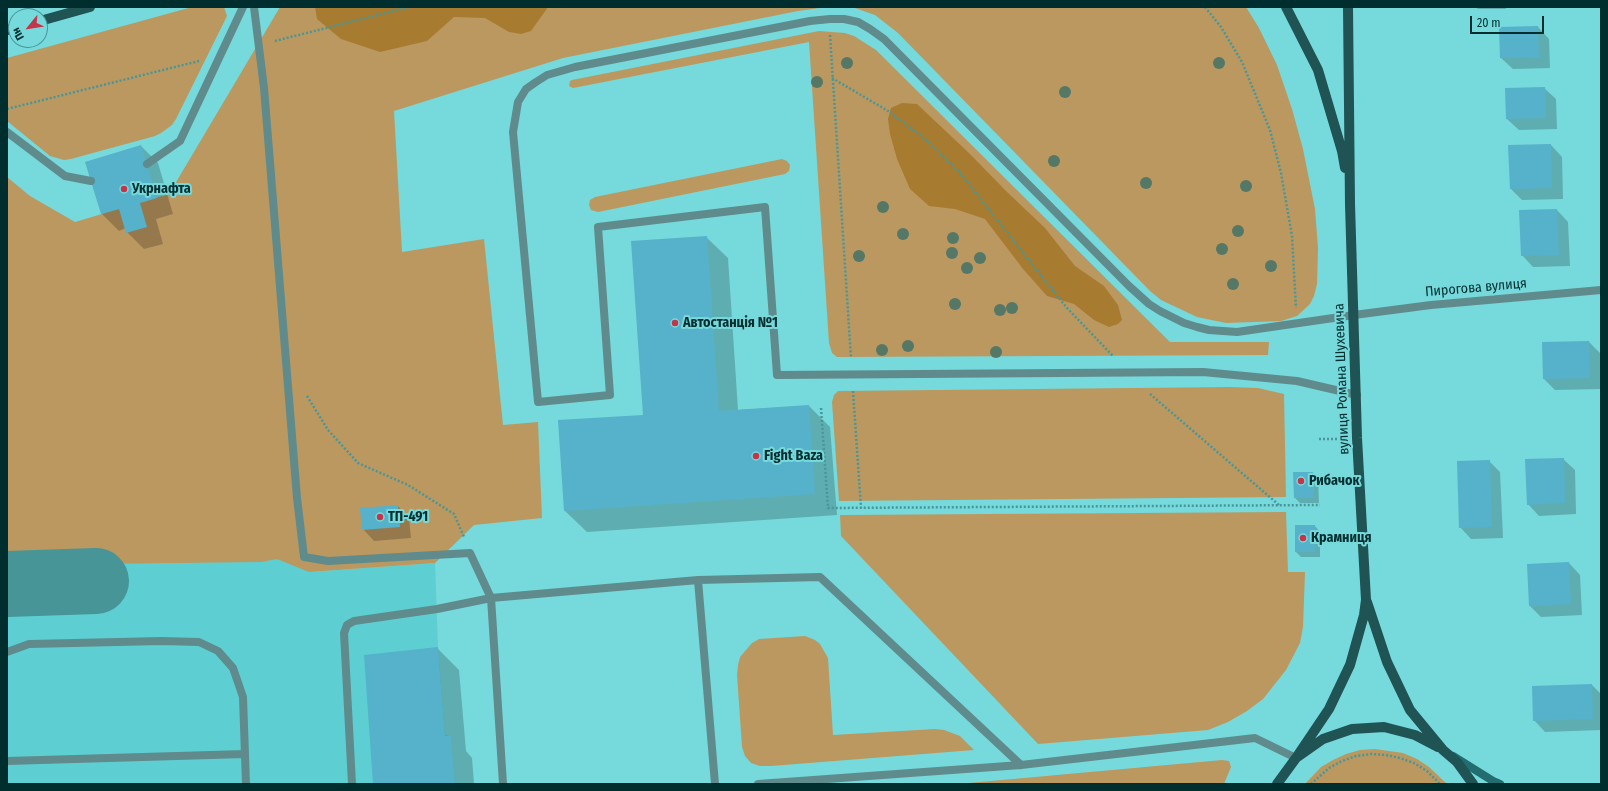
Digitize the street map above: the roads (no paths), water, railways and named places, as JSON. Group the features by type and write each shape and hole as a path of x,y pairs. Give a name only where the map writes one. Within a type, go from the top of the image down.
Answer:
{"main road":[{"path":"48,19 90,7"},
{"path":"1286,7 1318,70 1342,151 1350,204"},
{"name":"вулиця Романа Шухевича","path":"1277,784 1329,709 1350,665 1364,615 1366,600 1357,438 1357,395 1350,204 1348,7"},
{"path":"1366,600 1387,662 1410,710 1443,750 1457,762 1473,784"},
{"path":"1296,758 1322,740 1352,729 1384,728 1400,731 1415,735 1443,750"}],"street":[{"path":"147,164 180,141 243,7"},
{"path":"254,7 264,88 297,490 304,557 328,561 470,552 491,598 503,784"},
{"name":"Пирогова вулиця","path":"1357,395 1297,381 1203,372 777,375 765,207 598,227 610,394 538,402 513,132 518,102 526,89 547,75 575,67 810,20 830,19 858,22 884,39 1129,286 1149,304 1184,323 1209,330 1237,332 1431,305 1601,290"},
{"path":"7,132 66,176 91,181"},
{"path":"352,784 344,633 347,625 354,621 436,609 491,598 698,580 820,576 1021,765"},
{"path":"698,580 715,784"},
{"path":"7,652 29,644 162,641 200,642 218,651 233,668 243,697 246,784"},
{"path":"758,784 1021,765 1255,738 1296,758"},
{"path":"1443,750 1500,784"},
{"path":"7,761 245,754"}],"place":[{"name":"Укрнафта","path":"124,189"},
{"name":"Автостанція №1","path":"675,323"},
{"name":"Fight Baza","path":"756,456"},
{"name":"Рибачок","path":"1301,481"},
{"name":"ТП-491","path":"380,517"},
{"name":"Крамниця","path":"1303,538"}]}
